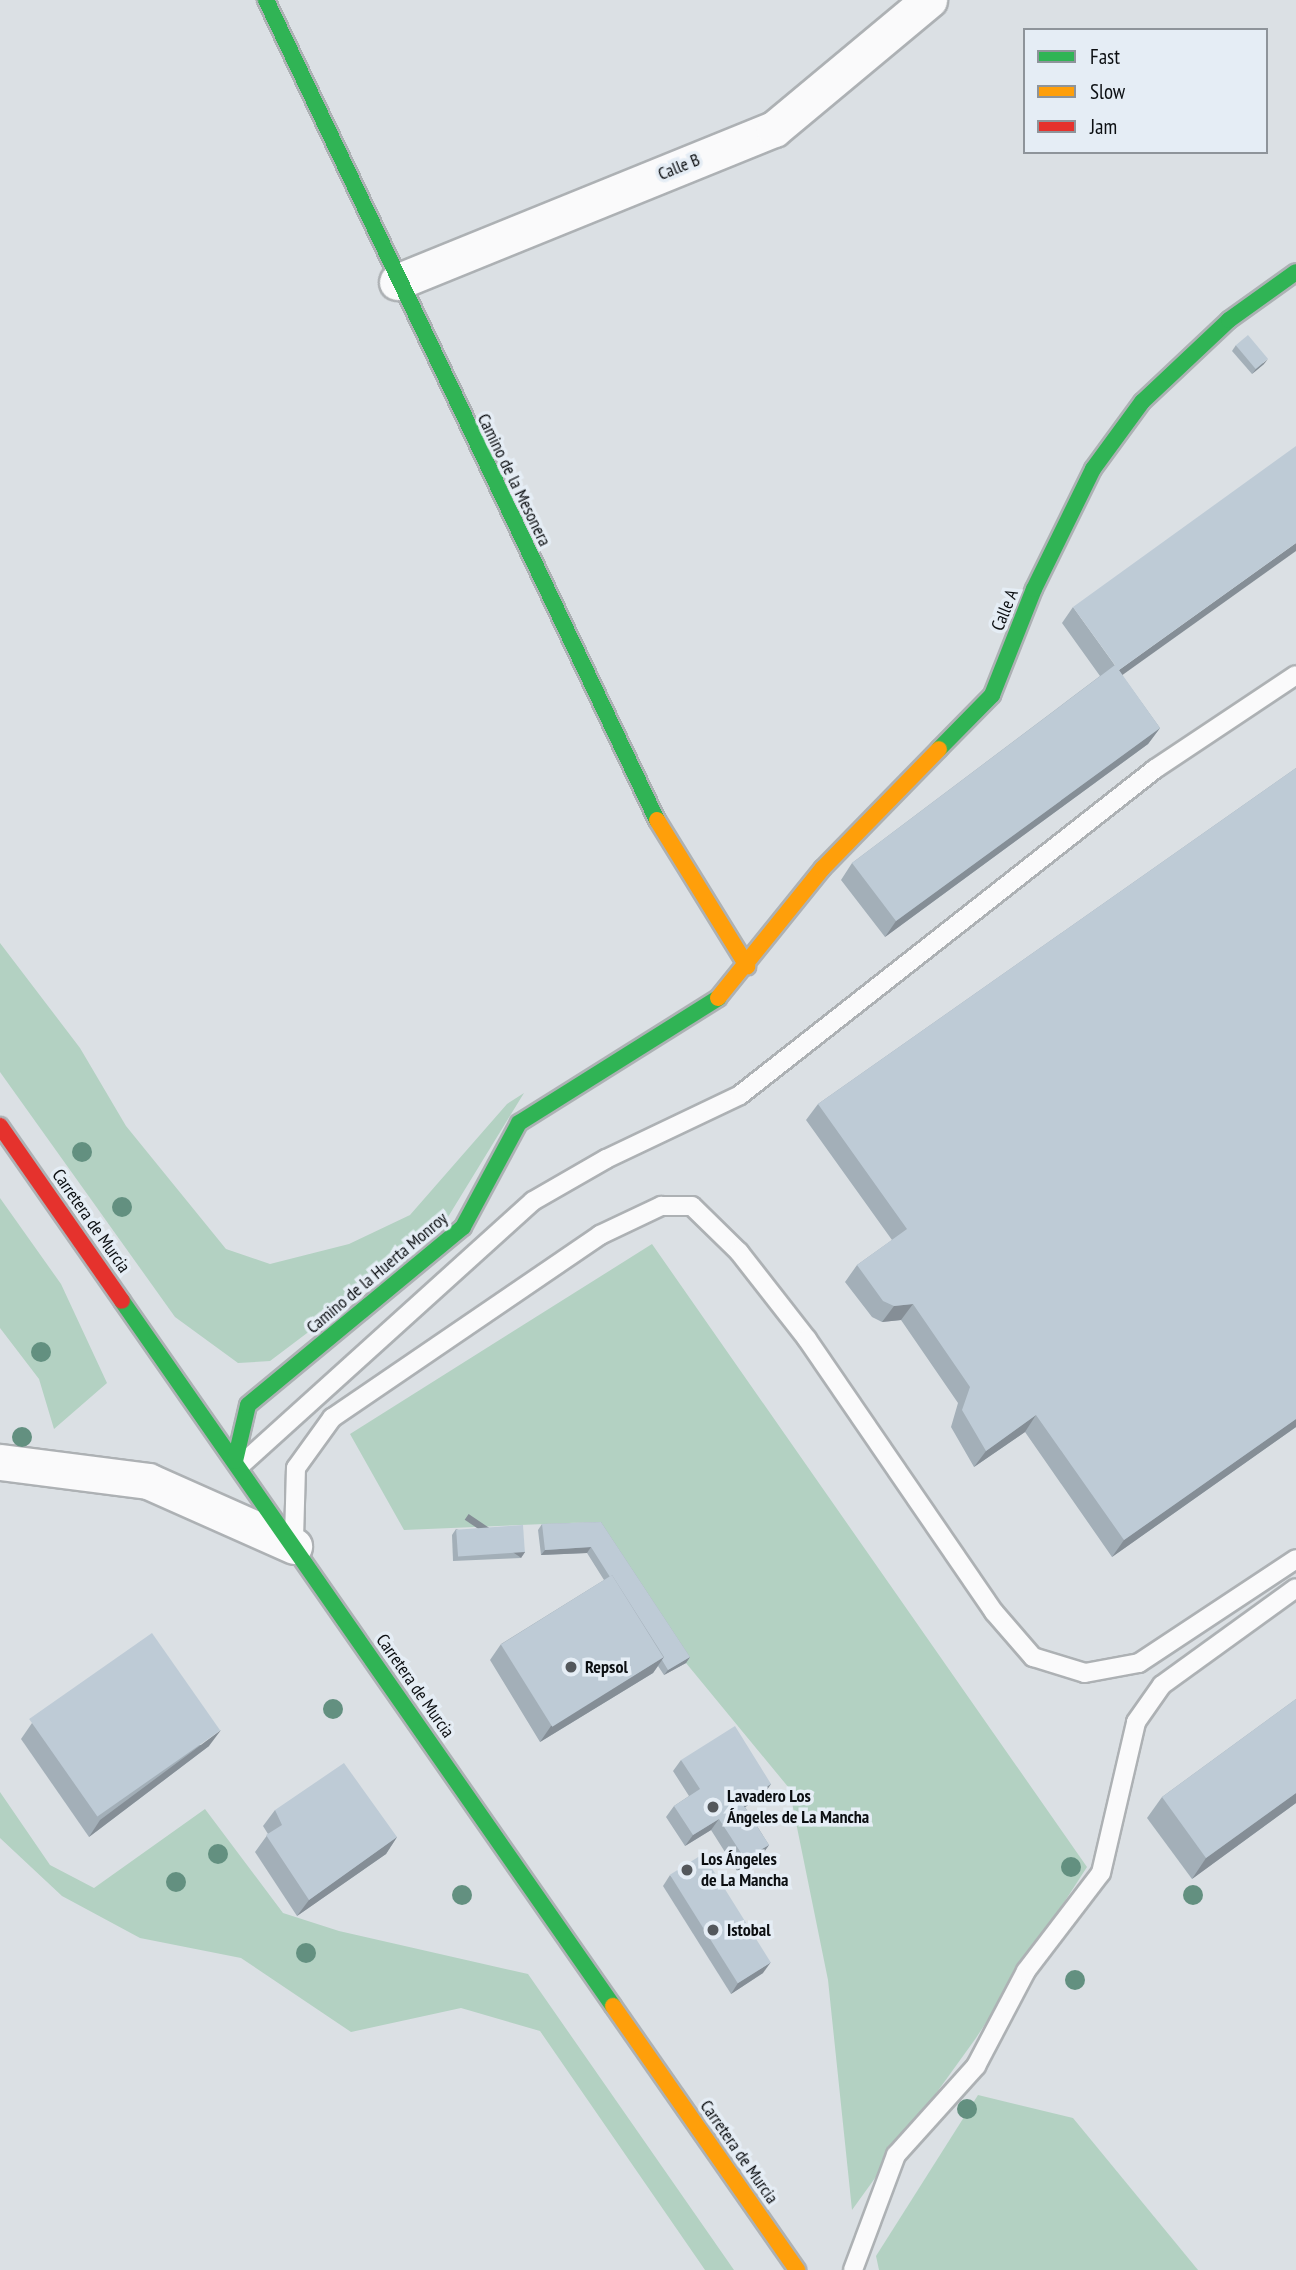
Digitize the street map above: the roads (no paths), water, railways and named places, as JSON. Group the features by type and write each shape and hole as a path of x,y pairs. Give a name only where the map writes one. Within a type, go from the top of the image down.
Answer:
{"main road":[{"name":"Camino de la Mesonera","path":"266,0 397,282 664,834 747,966"},
{"name":"Calle A","path":"747,966 823,868 992,695 1034,589 1093,469 1142,402 1229,320 1296,272"},
{"name":"Camino de la Huerta Monroy","path":"237,1464 248,1405 463,1227 519,1123 721,996 747,966"},
{"name":"Carretera de Murcia","path":"0,1126 797,2270"}],"street":[{"name":"Calle B","path":"397,282 774,129 929,0"},
{"path":"0,1462 148,1481 294,1546"}],"lane":[{"path":"237,1464 533,1201 606,1159 740,1095 1156,769 1296,675"},
{"path":"294,1546 296,1468 332,1418 600,1234 661,1206 692,1206 739,1252 807,1339 986,1601 1033,1657 1085,1673 1139,1663 1296,1559"},
{"path":"853,2270 896,2155 976,2066 1026,1971 1101,1873 1114,1833 1136,1722 1162,1685 1296,1588"}],"place":[{"name":"Repsol","path":"571,1667"},
{"name":"Lavadero Los Ángeles de La Mancha","path":"713,1807"},
{"name":"Los Ángeles de La Mancha","path":"687,1870"},
{"name":"Istobal","path":"713,1930"}]}
